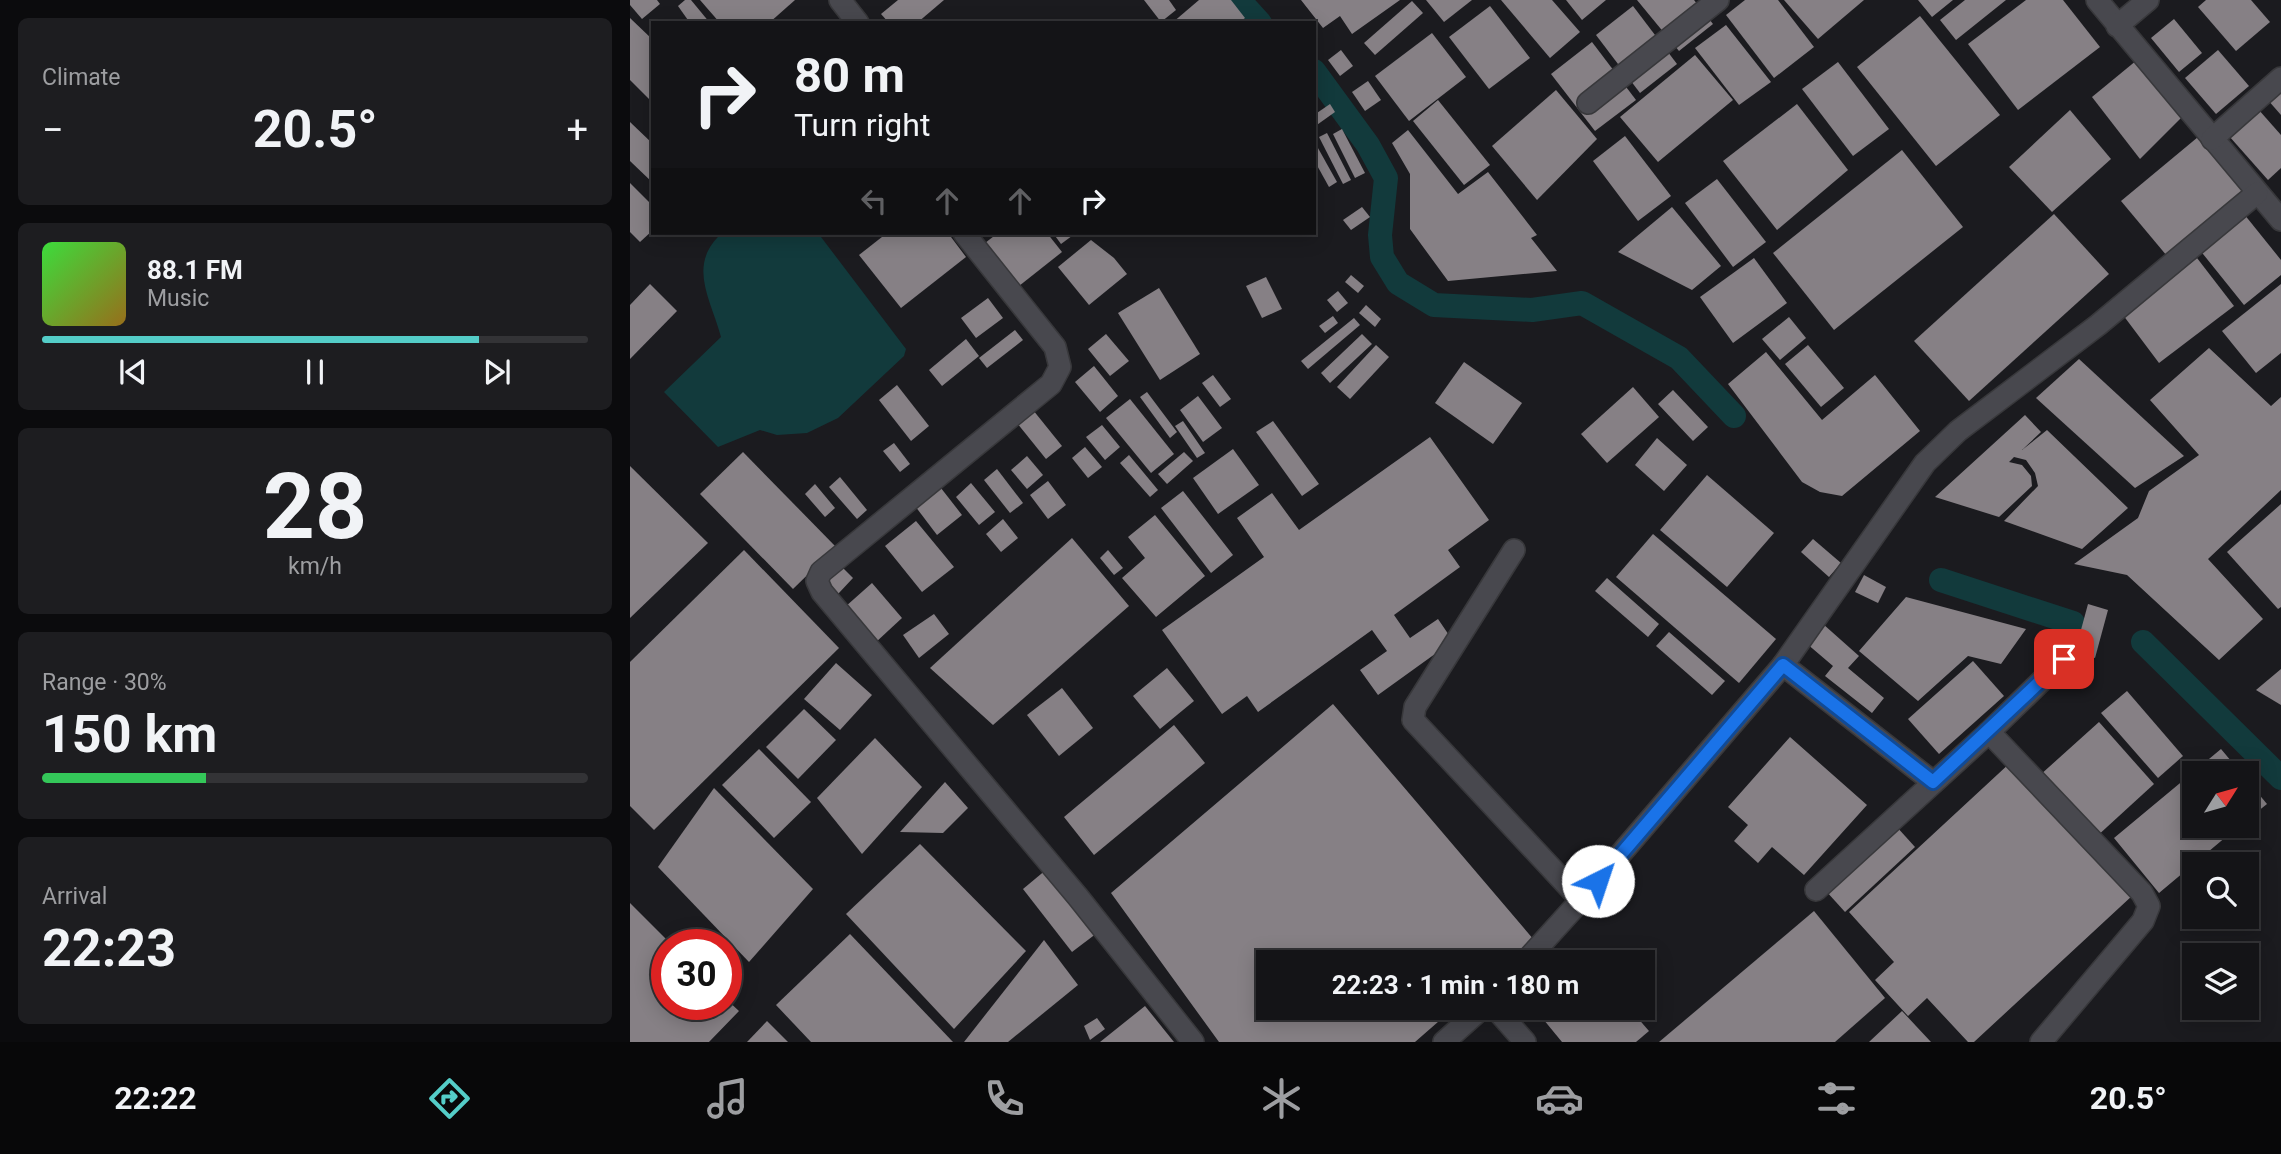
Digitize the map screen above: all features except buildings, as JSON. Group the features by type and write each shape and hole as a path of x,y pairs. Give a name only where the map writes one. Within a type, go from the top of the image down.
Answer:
{"street":[{"path":"839,0 857,21"},
{"path":"1588,103 1718,0"},
{"path":"2097,0 2281,220"},
{"path":"2117,26 2148,0"},
{"path":"2212,139 2281,78"},
{"path":"1536,950 1783,665 1925,463 1958,431 2098,325 2258,193"},
{"path":"966,235 1055,347 1060,367 1051,384 821,572 817,581 822,592 1078,897 1193,1042"},
{"path":"1514,550 1415,708 1413,720 1581,900"},
{"path":"1816,890 1989,732 2064,659"},
{"path":"1783,665 1933,782"},
{"path":"1989,732 2142,893 2149,906 2143,921 2041,1042"},
{"path":"1444,1042 1469,1020"},
{"path":"1506,1020 1525,1042"}],"water":[{"path":"720,235 820,235 906,349 904,356 838,418 807,433 777,435 760,430 718,447 664,392 721,337 704,282 703,269 711,245"}],"waterway":[{"path":"1239,0 1258,21"},
{"path":"1316,74 1368,145 1386,178 1380,235 1382,257 1398,283 1434,305 1532,310 1582,303 1679,358 1734,416"},
{"path":"1941,580 2073,623"},
{"path":"2143,642 2281,778"}],"route":[{"path":"1598,881 1783,665 1933,782 2064,659"}]}
